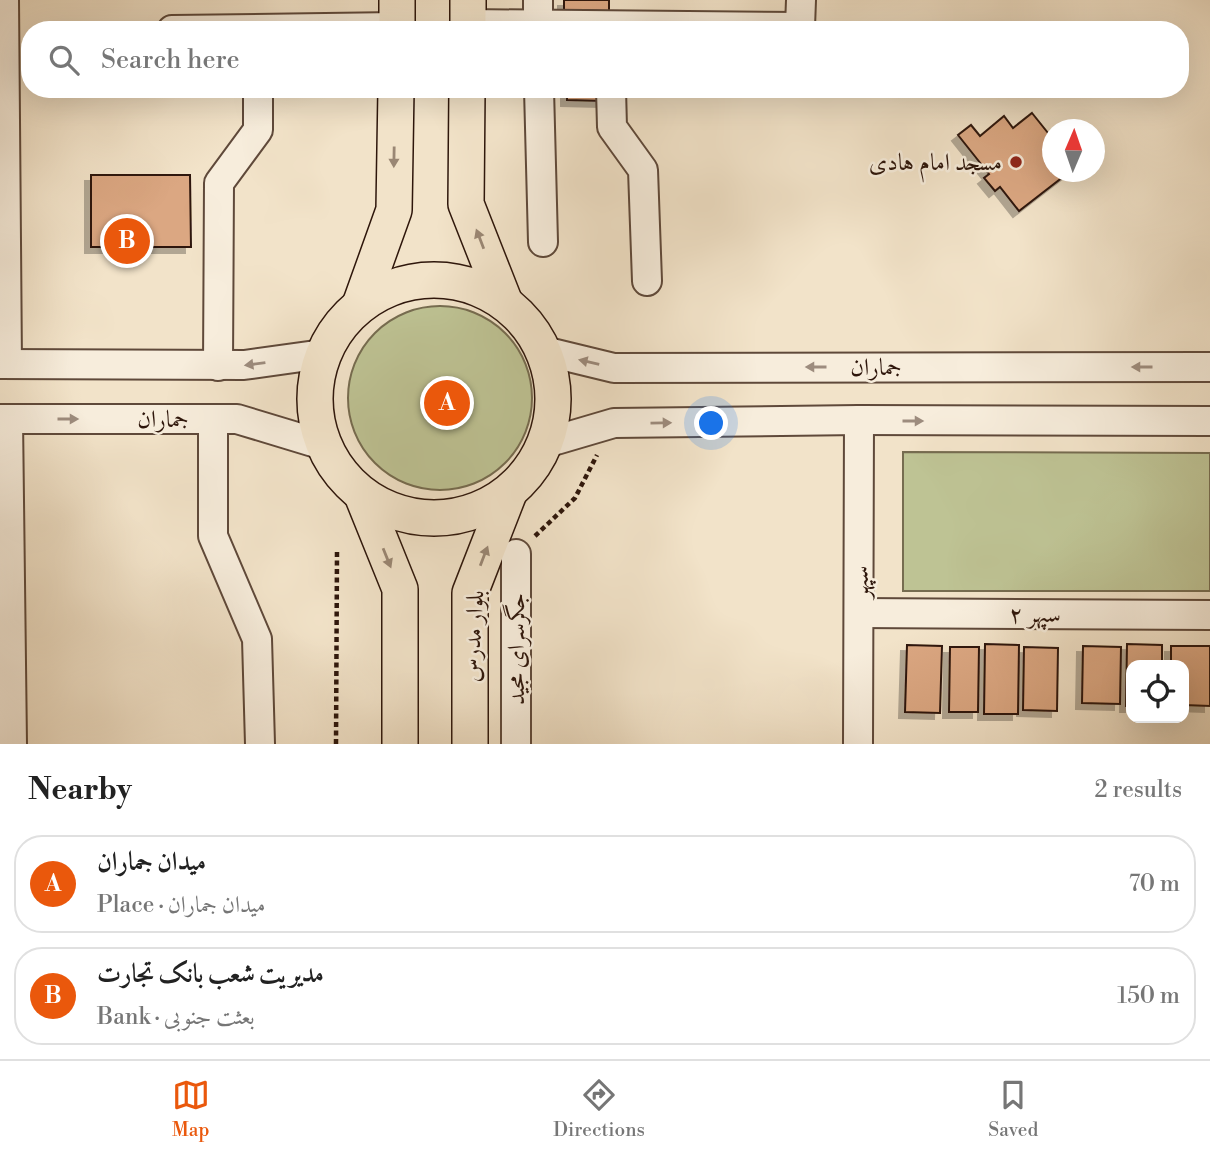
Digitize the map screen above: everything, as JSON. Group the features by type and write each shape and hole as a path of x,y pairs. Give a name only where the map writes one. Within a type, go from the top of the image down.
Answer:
{"main road":[{"path":"360,305 394,210 396,98"},
{"path":"467,98 466,204 505,303"},
{"path":"416,281 447,281 478,288 505,303 528,325 544,351 553,381 554,412 546,443 531,470 509,493 481,509 451,517 420,518 389,510 362,495 339,472 323,445 315,415 315,384 323,354 338,327 360,305 387,290 416,281"},
{"name":"بلوار مدرس","path":"470,744 470,593 509,493"},
{"path":"362,495 400,589 400,744"}],"street":[{"path":"4,0 17,32 3,173 4,364 218,366 323,354"},
{"path":"699,21 801,13"},
{"path":"468,18 538,18 560,21"},
{"path":"369,21 397,19"},
{"path":"218,366 219,183 258,130 258,98"},
{"path":"539,98 543,243"},
{"path":"611,98 612,127 643,170 647,281"},
{"name":"جماران","path":"544,351 614,368 1210,367"},
{"path":"4,419 5,610 12,744"},
{"name":"جماران","path":"4,419 237,419 323,445"},
{"path":"213,419 213,536 257,639 260,744"},
{"name":"سپهر","path":"858,744 859,421"},
{"path":"546,443 614,423 1210,421"},
{"name":"جگرسرای مجید","path":"516,554 516,744"},
{"name":"سپهر ۲","path":"860,613 1210,615"}],"path":[{"path":"516,554 575,498 614,423"},
{"path":"336,744 337,552"}],"green space":[{"path":"440,306 475,313 505,333 525,363 532,398 525,433 505,463 475,483 440,490 405,483 375,463 355,433 348,398 355,363 375,333 405,313"},
{"path":"903,452 1210,453 1210,591 903,591"}],"building":[{"path":"564,0 609,0 609,11 564,10"},
{"path":"567,98 605,98 605,101"},
{"name":"مسجد امام هادی","path":"1032,113 1042,126 1042,182 1056,182 1019,211 1000,187 995,191 984,178 989,174 958,135 971,125 980,136 1004,116 1013,128"},
{"path":"91,175 190,175 191,247 91,247"},
{"path":"985,644 1019,645 1018,714 984,714"},
{"path":"1127,644 1162,645 1162,660 1127,660"},
{"path":"907,645 942,646 940,713 905,712"},
{"path":"1083,646 1121,647 1120,704 1082,703"},
{"path":"1171,646 1210,646 1210,706 1189,705 1189,660 1171,660"},
{"path":"950,647 979,647 978,712 949,712"},
{"path":"1024,647 1058,648 1057,711 1023,710"}],"place":[{"name":"مسجد امام هادی","path":"1016,162"},
{"name":"مدیریت شعب بانک تجارت","path":"127,241"},
{"name":"میدان جماران","path":"447,403"}]}
